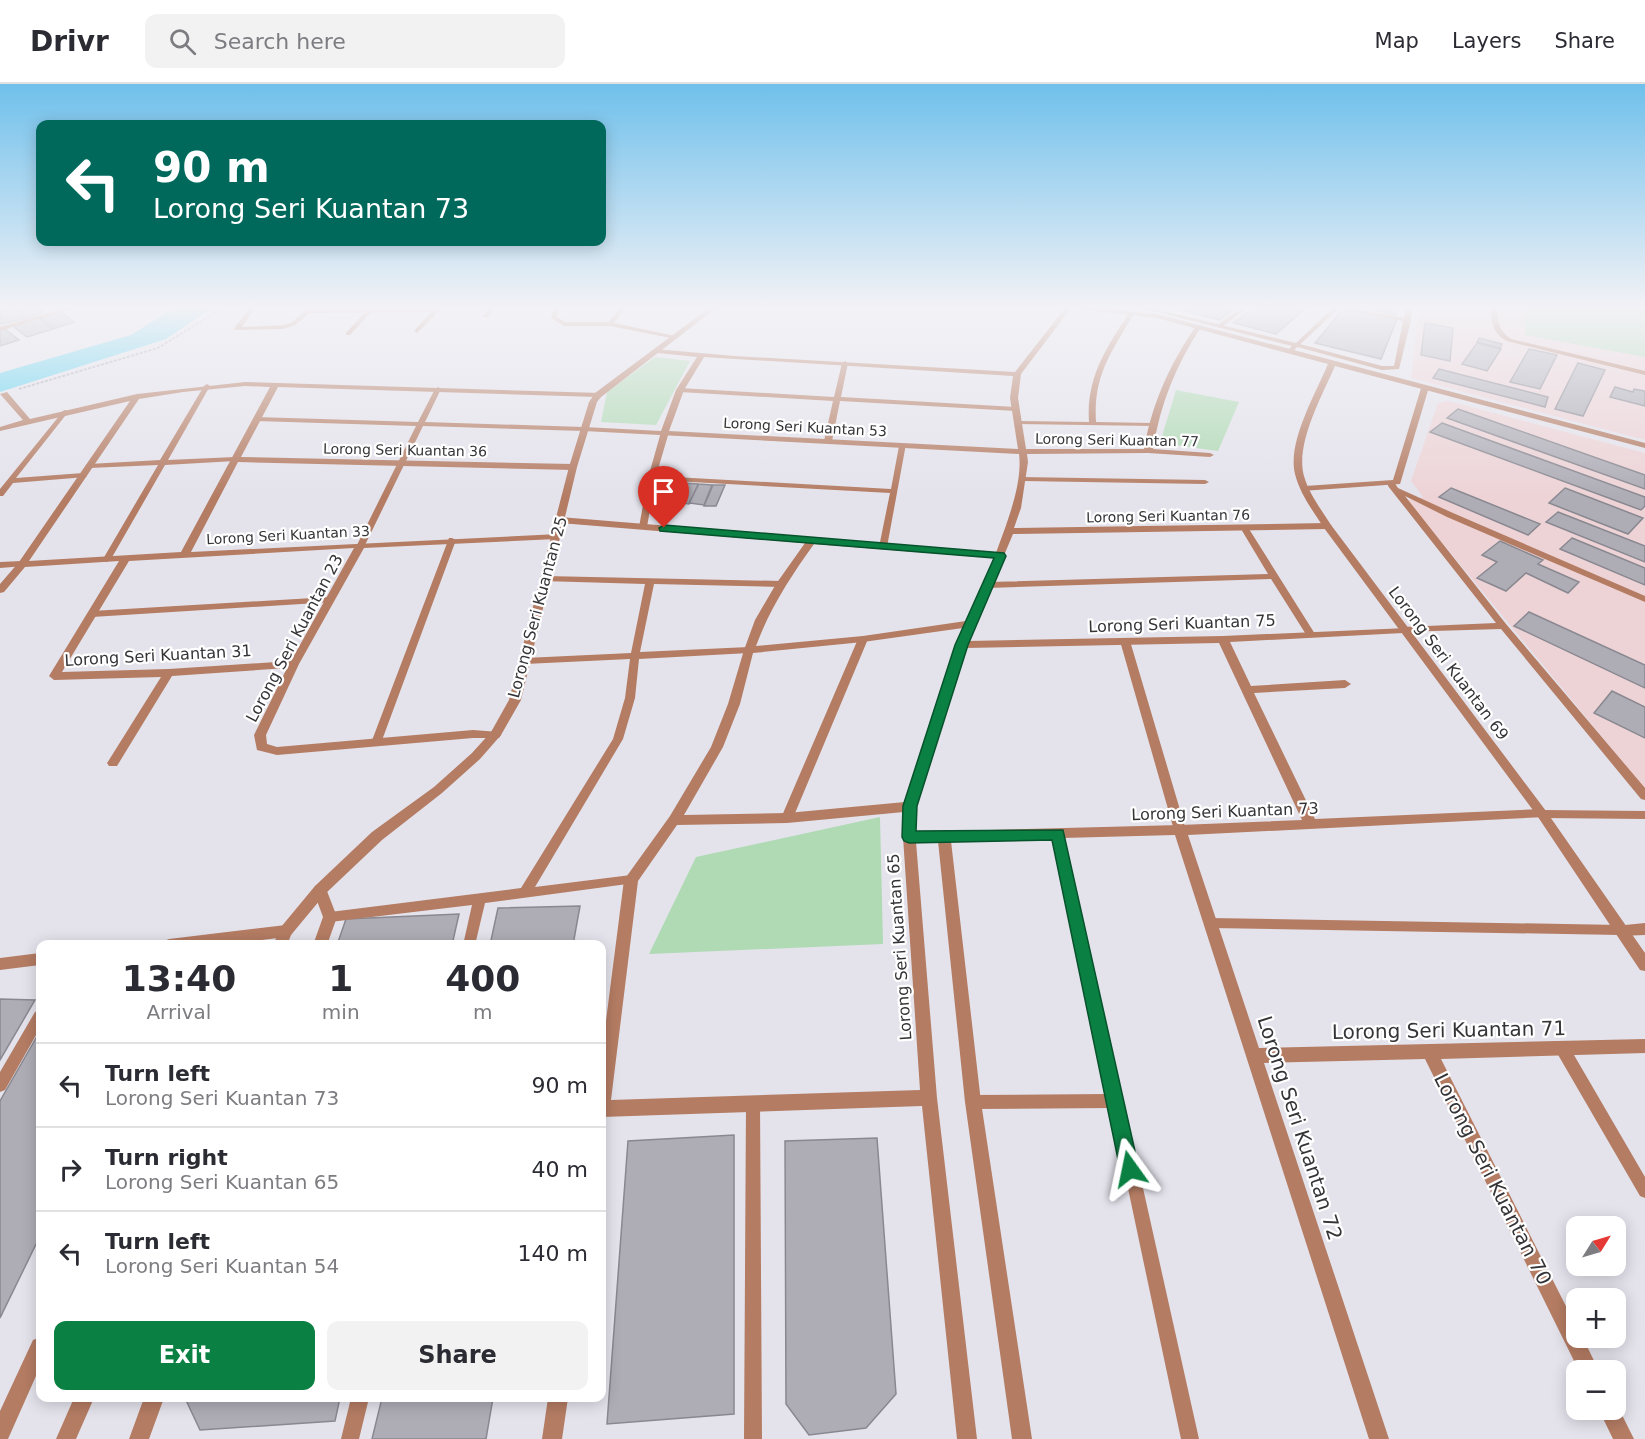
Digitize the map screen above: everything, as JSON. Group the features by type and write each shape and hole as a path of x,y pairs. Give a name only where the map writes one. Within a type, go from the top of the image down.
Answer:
{"street":[{"path":"0,429 66,411 136,396 207,386 245,384 598,395 630,371"},
{"path":"665,432 680,390 692,371"},
{"path":"974,371 1017,374 1019,371"},
{"path":"1148,451 1152,425 1171,371"},
{"name":"Lorong Seri Kuantan 69","path":"1329,371 1297,452 1298,470 1305,489 1327,526 1542,814 1645,965"},
{"path":"1364,371 1645,447"},
{"name":"Lorong Seri Kuantan 65","path":"967,1439 929,1098 909,837 910,806 969,624 988,585 1009,531 1023,479 1024,452 1014,398 1017,374"},
{"path":"185,554 275,385"},
{"path":"1305,489 1393,487 1399,480 1425,387"},
{"path":"4,394 28,422"},
{"name":"Lorong Seri Kuantan 25","path":"282,940 286,931 320,890 377,836 438,790 476,756 495,735 514,700 573,468 584,429 598,395"},
{"path":"0,590 22,564 136,396"},
{"name":"Lorong Seri Kuantan 53","path":"584,429 1024,452"},
{"name":"Lorong Seri Kuantan 77","path":"1024,452 1148,451 1210,454"},
{"name":"Lorong Seri Kuantan 36","path":"235,459 573,468"},
{"path":"560,520 1000,556"},
{"name":"Lorong Seri Kuantan 76","path":"1009,531 1327,526"},
{"name":"Lorong Seri Kuantan 33","path":"22,564 361,544 556,536"},
{"path":"606,1077 631,880 674,820 717,747 734,704 760,620 781,584 812,540"},
{"name":"Lorong Seri Kuantan 23","path":"361,544 294,664 260,735 261,747 277,751 376,743"},
{"name":"Lorong Seri Kuantan 31","path":"126,558 54,676 169,673 294,664"},
{"path":"749,650 863,639 969,624"},
{"name":"Lorong Seri Kuantan 75","path":"962,645 1223,639 1403,630"},
{"path":"1223,639 1311,825"},
{"path":"113,763 169,673"},
{"path":"1247,690 1345,684"},
{"path":"376,743 473,734 495,735"},
{"path":"674,820 787,818 910,806"},
{"name":"Lorong Seri Kuantan 73","path":"909,837 1180,830 1542,814"},
{"name":"Lorong Seri Kuantan 72","path":"1180,830 1379,1439"},
{"path":"944,836 973,1102 1022,1439"},
{"path":"320,890 330,917 322,940"},
{"path":"1620,930 1645,929"},
{"path":"227,940 286,931"},
{"path":"0,964 36,960"},
{"name":"Lorong Seri Kuantan 71","path":"1254,1056 1645,1046"},
{"name":"Lorong Seri Kuantan 70","path":"1429,1051 1584,1360"},
{"path":"606,1108 929,1098"},
{"path":"0,1433 36,1356"},
{"path":"66,1439 82,1402"},
{"path":"140,1439 153,1402"},
{"path":"552,1439 557,1402"},
{"path":"1614,1420 1624,1439"}],"lane":[{"path":"828,441 843,371"},
{"path":"1093,423 1091,389 1098,371"},
{"path":"107,559 207,386"},
{"path":"361,544 438,389"},
{"path":"680,390 1016,409"},
{"path":"0,494 66,411"},
{"path":"256,419 584,429"},
{"path":"1018,423 1152,425"},
{"path":"643,526 652,478 665,432"},
{"path":"882,547 903,446"},
{"path":"89,466 235,459"},
{"path":"10,481 83,475"},
{"path":"652,478 893,492"},
{"path":"1023,479 1205,482"},
{"path":"1393,487 1450,515 1645,598"},
{"path":"1393,487 1503,626 1645,796"},
{"path":"1245,528 1310,634"},
{"path":"376,743 452,540"},
{"path":"0,565 22,564"},
{"path":"988,585 1274,576"},
{"path":"545,579 781,584"},
{"path":"525,893 618,739 630,698 635,656 650,581"},
{"path":"92,614 330,600"},
{"path":"1403,630 1503,626"},
{"path":"787,818 863,639"},
{"path":"1125,641 1180,830"},
{"path":"525,660 749,650"},
{"path":"1542,814 1645,815"},
{"path":"1058,834 1190,1439"},
{"path":"330,917 631,880"},
{"path":"470,940 480,898"},
{"path":"1211,923 1620,930"},
{"path":"0,1085 36,1023"},
{"path":"1562,1048 1645,1191"},
{"path":"973,1102 1115,1101"},
{"path":"753,1104 753,1439"},
{"path":"350,1439 359,1402"}],"path":[{"path":"4,394 80,371"}],"shaded area":[{"path":"1412,371 1645,371 1645,440 1411,378"},
{"path":"1448,401 1645,453 1645,789 1407,500 1423,497 1411,481 1438,403"}],"green space":[{"path":"635,371 685,371 656,425 601,422 607,392"},
{"path":"1176,390 1239,402 1218,451 1160,443"},
{"path":"880,817 883,944 649,954 696,857"}],"water":[{"path":"6,371 65,371 0,392 0,373"}],"building":[{"path":"1438,371 1448,371 1548,397 1545,407 1433,378"},
{"path":"1516,371 1549,371 1540,389 1510,382"},
{"path":"1574,371 1604,371 1583,416 1555,409"},
{"path":"1615,387 1633,392 1634,389 1645,391 1645,406 1610,397"},
{"path":"1458,409 1645,475 1645,489 1447,418"},
{"path":"1442,423 1645,497 1645,506 1641,510 1430,432"},
{"path":"666,483 683,483 674,502 656,501"},
{"path":"684,483 698,484 689,504 674,502"},
{"path":"699,484 712,485 704,505 689,503"},
{"path":"713,485 725,485 716,506 704,506"},
{"path":"1451,488 1540,524 1528,535 1439,497"},
{"path":"1565,488 1643,518 1628,534 1549,503"},
{"path":"1558,512 1645,546 1645,562 1546,522"},
{"path":"1572,538 1645,568 1645,585 1560,549"},
{"path":"1500,541 1543,560 1538,564 1579,582 1568,593 1526,573 1506,591 1477,578 1497,562 1482,555"},
{"path":"1529,612 1645,665 1645,688 1514,626"},
{"path":"1612,691 1645,707 1645,738 1594,713"},
{"path":"580,906 574,940 491,940 498,908"},
{"path":"459,914 453,940 339,940 346,919"},
{"path":"0,999 35,1000 0,1060"},
{"path":"36,1038 36,1244 0,1318 0,1101"},
{"path":"734,1135 734,1414 607,1424 628,1141"},
{"path":"877,1138 896,1394 866,1428 809,1435 786,1404 785,1141"},
{"path":"187,1402 339,1402 335,1421 200,1430"},
{"path":"381,1402 492,1402 486,1439 372,1439"}],"route":[{"path":"664,528 1000,556 969,624 962,645 910,806 909,837 1058,834 1130,1169"}]}
